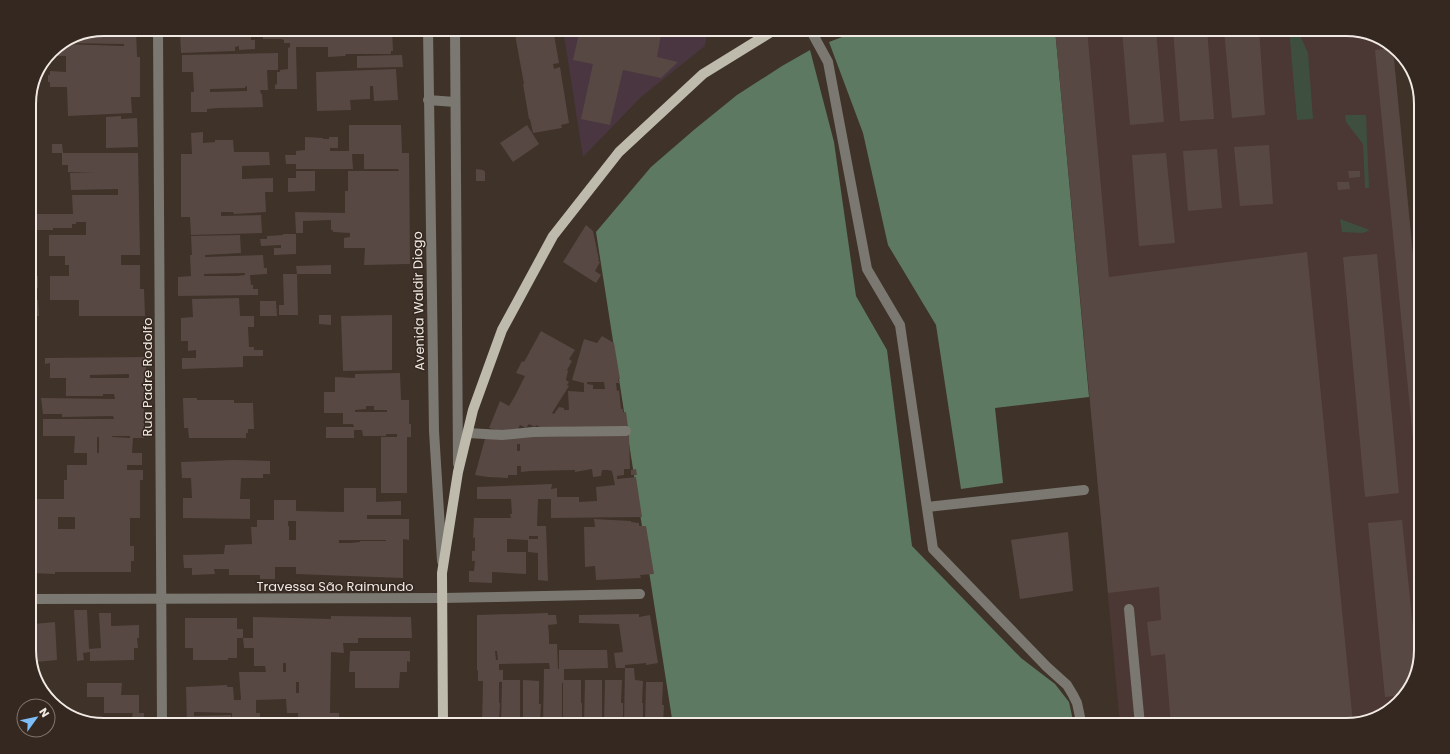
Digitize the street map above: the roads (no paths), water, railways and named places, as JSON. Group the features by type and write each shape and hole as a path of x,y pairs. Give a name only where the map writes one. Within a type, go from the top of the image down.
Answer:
{"main road":[{"name":"Avenida Waldir Diogo","path":"443,718 442,573 458,472 473,410 502,330 553,236 619,152 703,74 765,36"}],"street":[{"name":"Rua Padre Rodolfo","path":"158,36 162,718"},
{"name":"Avenida Waldir Diogo","path":"428,36 434,431 442,573"},
{"name":"Avenida Waldir Diogo","path":"456,36 455,102 458,472"},
{"path":"814,36 828,62 867,268 900,324 933,550 1047,667 1067,685 1077,703 1080,718"},
{"path":"428,100 455,102"},
{"path":"468,434 502,435 533,432 626,431"},
{"path":"927,507 1084,490"},
{"name":"Travessa São Raimundo","path":"36,599 442,598 640,594"},
{"path":"1129,609 1139,718"}]}
